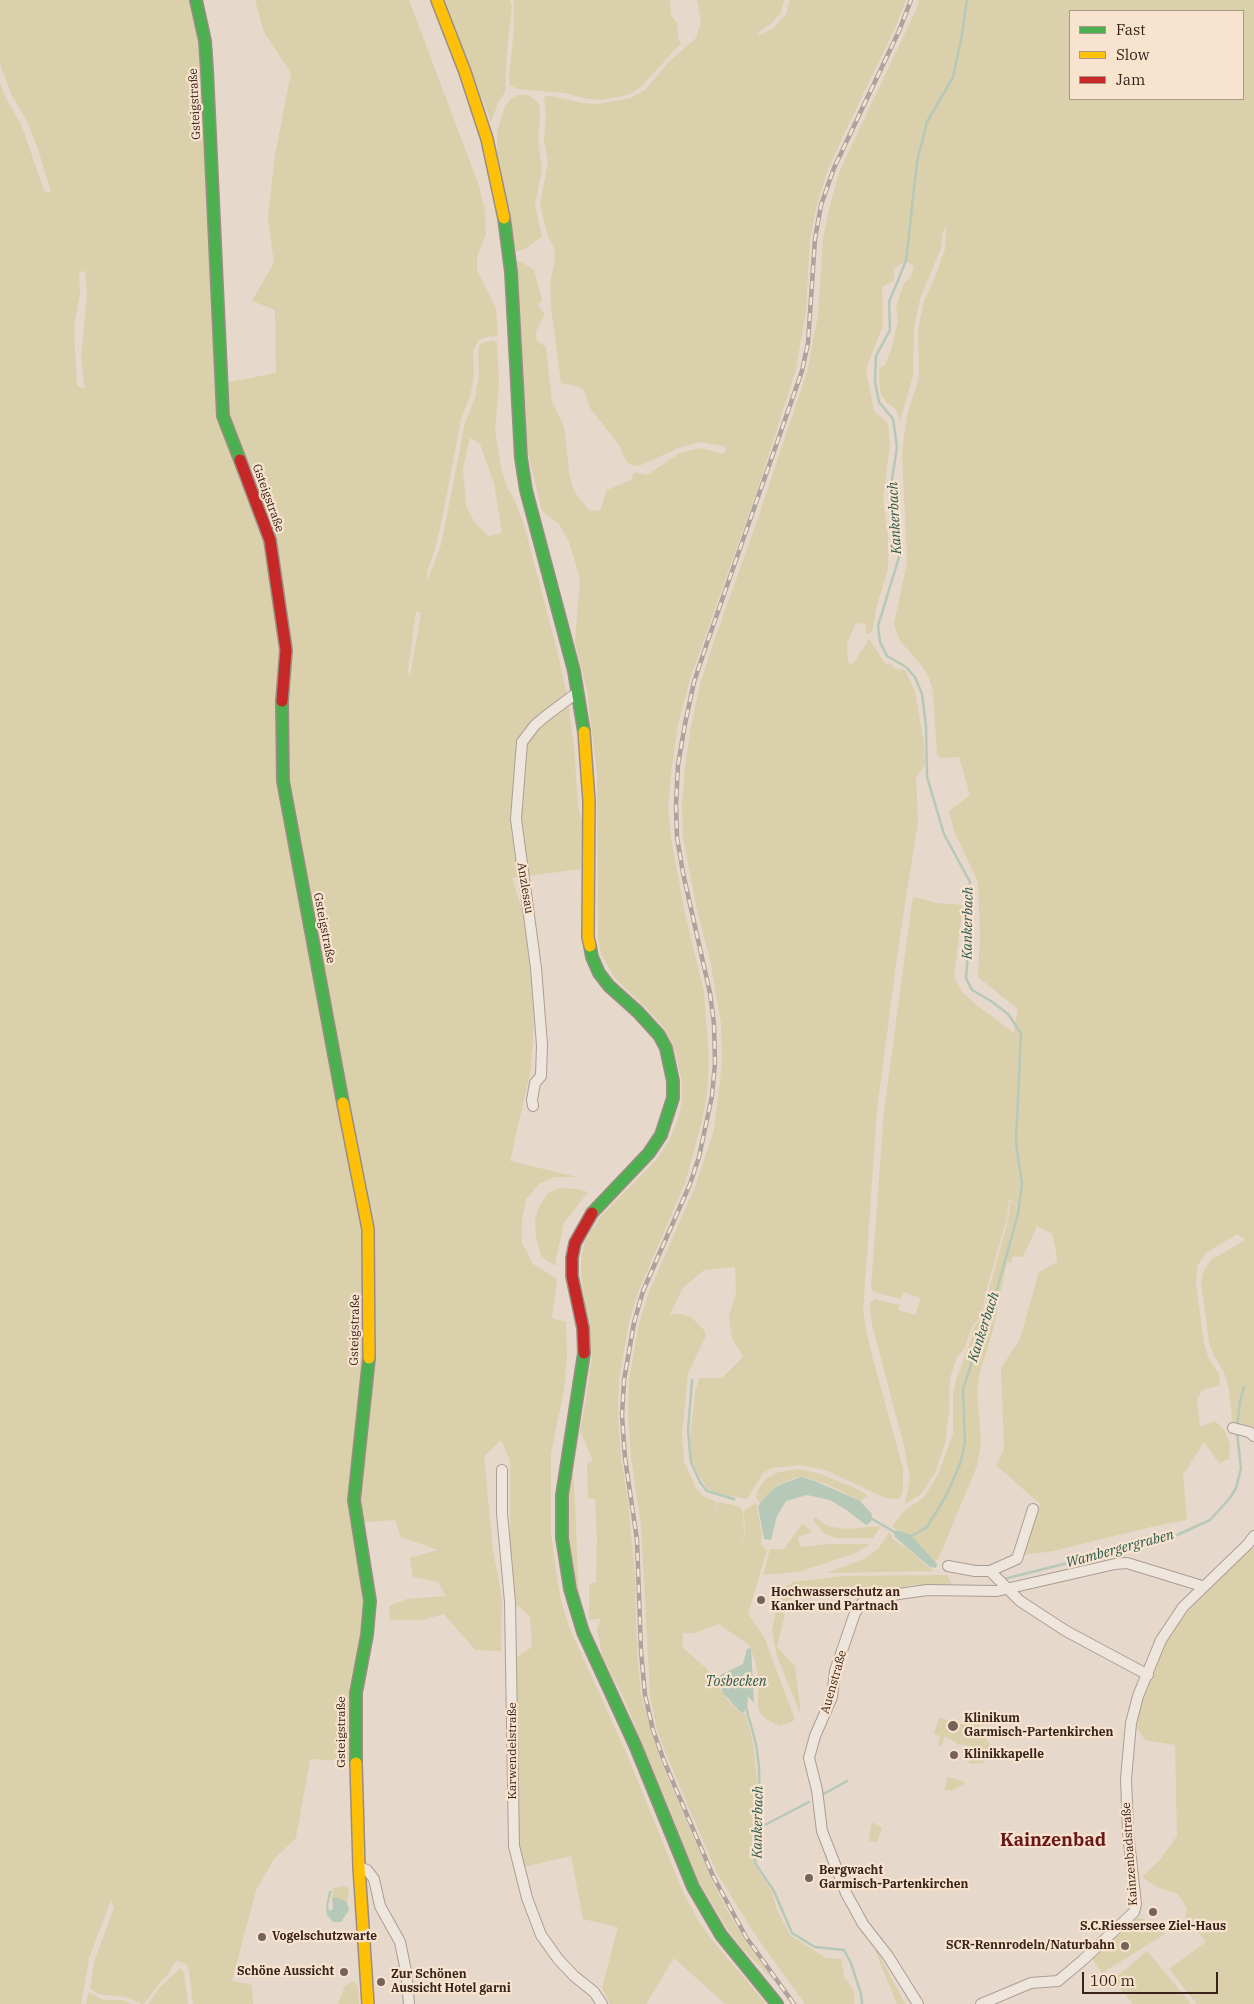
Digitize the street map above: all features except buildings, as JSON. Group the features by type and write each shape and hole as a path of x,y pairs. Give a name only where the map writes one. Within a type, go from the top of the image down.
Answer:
{"main road":[{"name":"Gsteigstraße","path":"196,0 206,50 223,416 270,540 286,650 281,718 283,781 334,1058 368,1229 370,1347 354,1500 370,1601 367,1635 356,1694 359,1867 368,2004"},
{"path":"438,0 465,72 494,163 507,235 511,272 520,458 526,490 569,648 578,692 588,774 588,937 592,957 599,973 609,986 638,1012 659,1035 666,1048 671,1066 673,1098 661,1135 638,1165 593,1210 575,1243 572,1258 572,1276 583,1328 584,1357 567,1454 562,1495 562,1538 570,1589 583,1632 635,1745 693,1887 708,1916 721,1935 777,2004"}],"street":[{"name":"Anzlesau","path":"533,1106 532,1100 535,1083 541,1076 542,1045 536,968 516,819 522,742 535,725 578,692"},
{"path":"1235,1429 1254,1436"},
{"name":"Karwendelstraße","path":"502,1470 502,1513 510,1602 514,1846 527,1898 541,1935 558,1960 594,1992 602,2004"},
{"path":"948,1566 992,1573 1017,1559 1033,1509"},
{"name":"Kainzenbadstraße","path":"981,2004 1031,1983 1058,1981 1134,1912 1136,1904 1128,1832 1126,1779 1131,1723 1138,1696 1161,1640 1183,1607 1254,1536"},
{"path":"1006,1587 1127,1563 1202,1586"},
{"path":"992,1573 1020,1601 1066,1631 1120,1662 1148,1675"},
{"name":"Auenstraße","path":"918,2004 888,1956 863,1924 846,1893 822,1831 817,1790 809,1758 815,1736 832,1697 835,1671 840,1656 855,1613 862,1603 885,1596 927,1590 997,1591 1006,1587"},
{"path":"359,1867 367,1870 374,1879 380,1906 400,1942 407,1979 408,2004"}],"shaded area":[{"path":"0,0 190,0 199,41 215,385 276,373 275,310 252,301 274,263 268,218 275,155 291,73 264,32 255,0 409,0 479,186 485,212 486,234 477,256 477,270 496,309 498,336 485,337 478,341 473,351 474,375 470,396 461,419 443,515 427,572 427,582 441,545 465,423 475,398 479,375 478,351 480,344 492,340 497,342 499,382 495,431 501,468 507,487 515,501 524,525 567,694 574,747 578,806 582,822 581,869 512,878 522,909 533,992 534,1023 531,1069 510,1161 577,1177 555,1177 539,1184 526,1199 522,1219 522,1243 533,1264 557,1279 552,1318 566,1322 567,1357 564,1390 551,1453 551,1533 561,1600 569,1627 625,1750 684,1894 699,1922 712,1940 766,2004 725,2004 674,1958 646,2004 610,2004 602,1988 618,1927 583,1919 571,1856 523,1867 518,1846 514,1659 532,1647 530,1616 513,1602 510,1540 510,1460 501,1440 484,1456 493,1551 502,1598 501,1651 475,1650 444,1614 422,1620 390,1620 389,1606 407,1599 446,1596 438,1582 413,1577 410,1558 438,1550 401,1537 395,1520 353,1523 365,1601 351,1761 310,1759 296,1838 274,1859 256,1890 232,1981 252,1985 253,2004 193,2004 189,1971 187,1965 179,1961 175,1962 145,2003 142,2004 125,1997 98,1994 90,1988 95,1959 114,1908 111,1900 89,1958 81,2004 0,2004 0,84 6,99 21,124 45,193 51,192 37,146 27,121 12,96 0,64","holes":["85,271 87,294 81,360 85,389 77,386 74,328 80,294 79,272","470,438 480,444 494,483 502,533 489,536 475,523 466,506 463,468","416,611 421,613 410,676 408,672"]},
{"path":"445,0 510,0 512,7 505,92 498,103 491,122"},
{"path":"514,0 670,0 671,15 677,23 678,38 681,43 642,86 630,94 598,100 564,93 517,89 510,85 509,79 514,28"},
{"path":"697,0 784,0 781,12 771,24 758,32 760,35 773,28 786,15 790,0 906,0 895,28 829,167 817,204 810,239 806,311 796,369 758,488 690,679 678,724 668,806 671,837 685,914 704,992 709,1062 707,1094 701,1125 685,1183 639,1290 629,1322 619,1380 618,1415 621,1459 628,1501 635,1576 637,1651 641,1696 661,1762 710,1876 744,1939 775,1982 742,1948 728,1930 700,1884 623,1697 603,1658 597,1630 601,1618 589,1620 589,1584 596,1582 597,1539 595,1499 588,1498 587,1463 593,1461 580,1431 592,1357 581,1275 581,1259 584,1245 590,1232 601,1216 657,1159 669,1141 678,1119 682,1100 682,1082 674,1047 666,1031 656,1018 615,978 601,954 598,937 597,774 587,690 575,643 580,578 569,542 559,524 542,511 528,453 517,261 534,270 542,300 538,306 545,314 536,332 537,341 546,347 552,401 564,427 572,486 589,510 600,511 607,490 631,480 634,472 647,475 680,453 700,448 724,454 726,449 724,446 700,442 678,448 644,464 637,466 627,463 619,445 590,408 584,390 561,383 551,307 550,284 555,258 554,246 548,237 540,205 548,162 544,140 546,116 544,98 551,96 582,103 598,104 631,98 645,90 670,61 696,38 701,22"},
{"path":"919,0 1254,0 1254,1432 1233,1426 1229,1390 1224,1372 1214,1356 1209,1343 1201,1283 1204,1270 1211,1260 1245,1240 1237,1234 1206,1253 1197,1266 1196,1284 1204,1344 1209,1359 1219,1374 1220,1385 1203,1390 1197,1398 1200,1427 1215,1421 1225,1431 1230,1445 1229,1459 1219,1463 1204,1442 1183,1475 1187,1520 1053,1551 1023,1555 1040,1504 996,1465 1004,1449 1001,1368 1020,1339 1039,1272 1057,1262 1052,1234 1037,1226 1023,1257 1013,1256 1011,1263 1007,1262 993,1330 980,1372 977,1391 981,1444 977,1466 939,1557 935,1562 913,1537 892,1527 902,1513 925,1496 939,1473 953,1434 953,1394 956,1380 972,1337 972,1331 982,1316 1009,1216 1010,1201 1035,1224 1009,1198 1007,1218 986,1291 982,1314 970,1330 965,1348 957,1357 950,1378 949,1412 945,1443 936,1471 921,1494 905,1504 910,1479 904,1446 872,1324 870,1303 875,1299 899,1305 898,1310 915,1315 921,1298 903,1292 901,1299 877,1293 872,1290 871,1286 884,1112 914,897 937,903 963,905 954,976 962,992 1013,1034 1018,1009 978,977 980,937 978,882 954,831 949,811 970,795 959,757 940,758 937,755 933,691 928,675 900,641 894,624 907,562 902,452 907,415 919,378 918,329 924,301 945,249 947,226 943,231 941,248 920,299 914,329 913,376 901,422 895,408 887,403 881,394 879,369 885,365 891,350 898,320 896,307 904,283 910,278 914,266 906,261 894,268 894,281 882,287 883,325 866,369 874,411 888,423 890,444 883,499 888,536 888,569 877,605 872,632 866,634 866,624 856,623 847,643 848,663 853,664 869,639 886,665 890,663 896,669 905,670 915,691 924,743 925,765 916,777 918,821 897,956 877,1111 863,1311 870,1348 903,1469 903,1490 900,1499 885,1498 828,1471 800,1465 772,1468 763,1473 747,1499 716,1493 707,1488 697,1472 691,1457 690,1439 695,1393 699,1378 722,1378 743,1357 732,1338 729,1316 736,1293 735,1267 704,1270 683,1288 670,1314 682,1314 691,1317 704,1330 706,1336 688,1373 682,1435 684,1462 696,1488 703,1496 716,1502 717,1522 717,1502 739,1506 743,1512 744,1533 737,1550 745,1533 744,1511 756,1503 762,1535 761,1544 767,1550 748,1614 764,1637 795,1720 779,1726 760,1713 758,1708 758,1676 755,1660 749,1645 719,1624 694,1633 683,1633 682,1647 707,1669 726,1698 741,1714 746,1714 753,1743 758,1787 754,1864 772,1892 777,1910 790,1935 826,1958 841,1959 844,1976 854,1992 854,2004 805,2004 754,1933 717,1873 657,1730 650,1695 641,1525 631,1457 628,1415 629,1380 639,1324 649,1292 695,1187 714,1130 722,1063 721,1023 710,960 696,906 683,837 682,804 691,726 700,684 713,644 807,372 818,315 823,239 840,170"},
{"path":"519,95 527,95 539,104 538,140 542,169 535,205 542,236 527,248 516,252 497,154 497,132 505,106 512,98"},
{"path":"561,1188 588,1192 564,1223 556,1266 541,1256 536,1238 535,1220 539,1207 548,1193"},
{"path":"571,1449 578,1582 581,1602 567,1547"},
{"path":"797,1469 818,1473 857,1489 868,1496 860,1501 827,1484 808,1478 797,1477 779,1484 760,1503 756,1497 759,1488 766,1479 776,1473"},
{"path":"815,1517 827,1526 846,1529 881,1526 873,1538 836,1538 824,1533 813,1520"},
{"path":"803,1523 812,1532 798,1537 800,1547 829,1544 870,1544 856,1553 798,1572 763,1575 770,1549 784,1549"},
{"path":"889,1532 893,1539 908,1549 933,1571 827,1573 866,1558 879,1548"},
{"path":"1252,1548 1254,1549 1254,2004 1197,2004 1169,1969 1206,1942 1185,1917 1187,1908 1178,1894 1157,1887 1142,1877 1159,1861 1177,1836 1175,1745 1145,1740 1132,1721 1171,1630 1212,1585"},
{"path":"947,1575 953,1586 912,1585 860,1598 792,1598 788,1607 779,1605 777,1610 785,1614 777,1647 795,1666 801,1715 777,1656 772,1631 776,1610 784,1588 793,1582 843,1576"},
{"path":"939,1718 961,1724 976,1720 990,1745 984,1763 971,1764 967,1761 972,1746 958,1744 945,1736 941,1746 938,1745 940,1736 934,1734"},
{"path":"948,1777 963,1781 965,1784 951,1791 944,1790"},
{"path":"872,1822 882,1828 877,1842 869,1841"},
{"path":"341,1886 349,1888 347,1902 338,1898 332,1898 333,1889"},
{"name":"SCR-Rennrodeln/Naturbahn","path":"1137,1918 1144,1919 1147,1925 1155,1921 1165,1934 1102,1973 1092,1958"},
{"path":"874,1945 905,2004 897,2004"},
{"path":"1147,1951 1191,2004 1133,2004 1113,1980"},
{"path":"181,1968 184,1973 188,2004 148,2004 160,1987"},
{"path":"354,1981 358,1988 359,2004 338,2004 345,1986"},
{"path":"89,1992 103,2000 124,2000 132,2004 86,2004"}],"water":[{"path":"801,1477 815,1481 860,1501 872,1514 871,1522 866,1525 830,1500 807,1495 786,1501 777,1516 771,1540 764,1539 758,1506 779,1485"},
{"path":"897,1530 911,1535 937,1564 936,1568 930,1567 895,1537 894,1533"},
{"name":"Tosbecken","path":"751,1648 754,1703 746,1694 745,1711 742,1714 723,1693 717,1677 743,1664 747,1649"},
{"path":"329,1891 332,1891 328,1905 329,1911 333,1909 332,1898 338,1898 347,1902 349,1910 341,1922 333,1922 327,1915 326,1906"}],"waterway":[{"name":"Kankerbach","path":"910,1537 927,1527 946,1496 960,1464 965,1443 963,1390 976,1349 988,1322 1018,1214 1022,1184 1016,1142 1021,1033 1008,1014 972,990 966,978 970,882 944,834 927,777 926,726 922,694 915,677 906,667 887,656 880,642 878,626 900,554 898,525 893,506 892,479 897,447 893,419 879,402 875,382 876,356 890,330 889,302 906,261 917,162 927,122 953,77 967,0"},
{"path":"692,1380 688,1431 691,1462 700,1482 707,1491 734,1499"},
{"name":"Wambergergraben","path":"1237,1427 1240,1401 1244,1387"},
{"name":"Wambergergraben","path":"1004,1579 1175,1536 1210,1520 1230,1498 1236,1488 1241,1468 1237,1433"},
{"name":"Kankerbach","path":"869,1517 896,1533"},
{"name":"Kankerbach","path":"747,1692 746,1707 756,1744 759,1767 760,1805 755,1863 774,1891 792,1933 815,1947 844,1950 851,1963 861,1994 862,2004"},
{"path":"822,1795 847,1781"},
{"path":"757,1829 809,1802"}],"railway":[{"path":"794,2004 746,1937 713,1876 664,1761 653,1730 645,1695 641,1651 637,1540 625,1458 622,1415 624,1380 634,1323 643,1291 690,1184 699,1157 712,1096 715,1063 714,1024 710,993 683,873 677,837 678,765 685,724 694,682 802,371 808,343 815,239 821,205 834,168 899,31 911,0"}],"traffic: fast":[{"path":"196,0 205,41 207,70 223,416 240,460"},
{"path":"504,218 511,272 521,458 526,490 574,671 584,732"},
{"path":"282,701 283,781 343,1103"},
{"path":"590,946 592,957 599,973 609,986 638,1012 659,1035 666,1048 673,1081 673,1098 661,1135 649,1153 592,1213"},
{"path":"584,1353 562,1495 562,1538 570,1589 583,1632 635,1745 693,1887 721,1935 777,2004"},
{"path":"356,1763 356,1693 367,1635 370,1601 354,1500 369,1358"}],"traffic: slow":[{"path":"437,0 465,72 487,139 504,218"},
{"path":"584,732 589,801 588,937 590,946"},
{"path":"343,1103 368,1229 369,1358"},
{"path":"356,1763 359,1867 368,2004"}],"traffic: jam":[{"path":"240,460 270,540 286,650 282,701"},
{"path":"584,1353 583,1328 572,1276 572,1258 575,1243 592,1213"}],"place":[{"name":"Hochwasserschutz an Kanker und Partnach","path":"761,1600"},
{"name":"Klinikum Garmisch-Partenkirchen","path":"953,1726"},
{"name":"Klinikkapelle","path":"954,1755"},
{"name":"Bergwacht Garmisch-Partenkirchen","path":"809,1878"},
{"name":"S.C.Riessersee Ziel-Haus","path":"1153,1912"},
{"name":"Vogelschutzwarte","path":"262,1937"},
{"name":"SCR-Rennrodeln/Naturbahn","path":"1125,1946"},
{"name":"Schöne Aussicht","path":"344,1972"},
{"name":"Zur Schönen Aussicht Hotel garni","path":"381,1982"}],"district":[{"name":"Kainzenbad","path":"1053,1841"}]}
